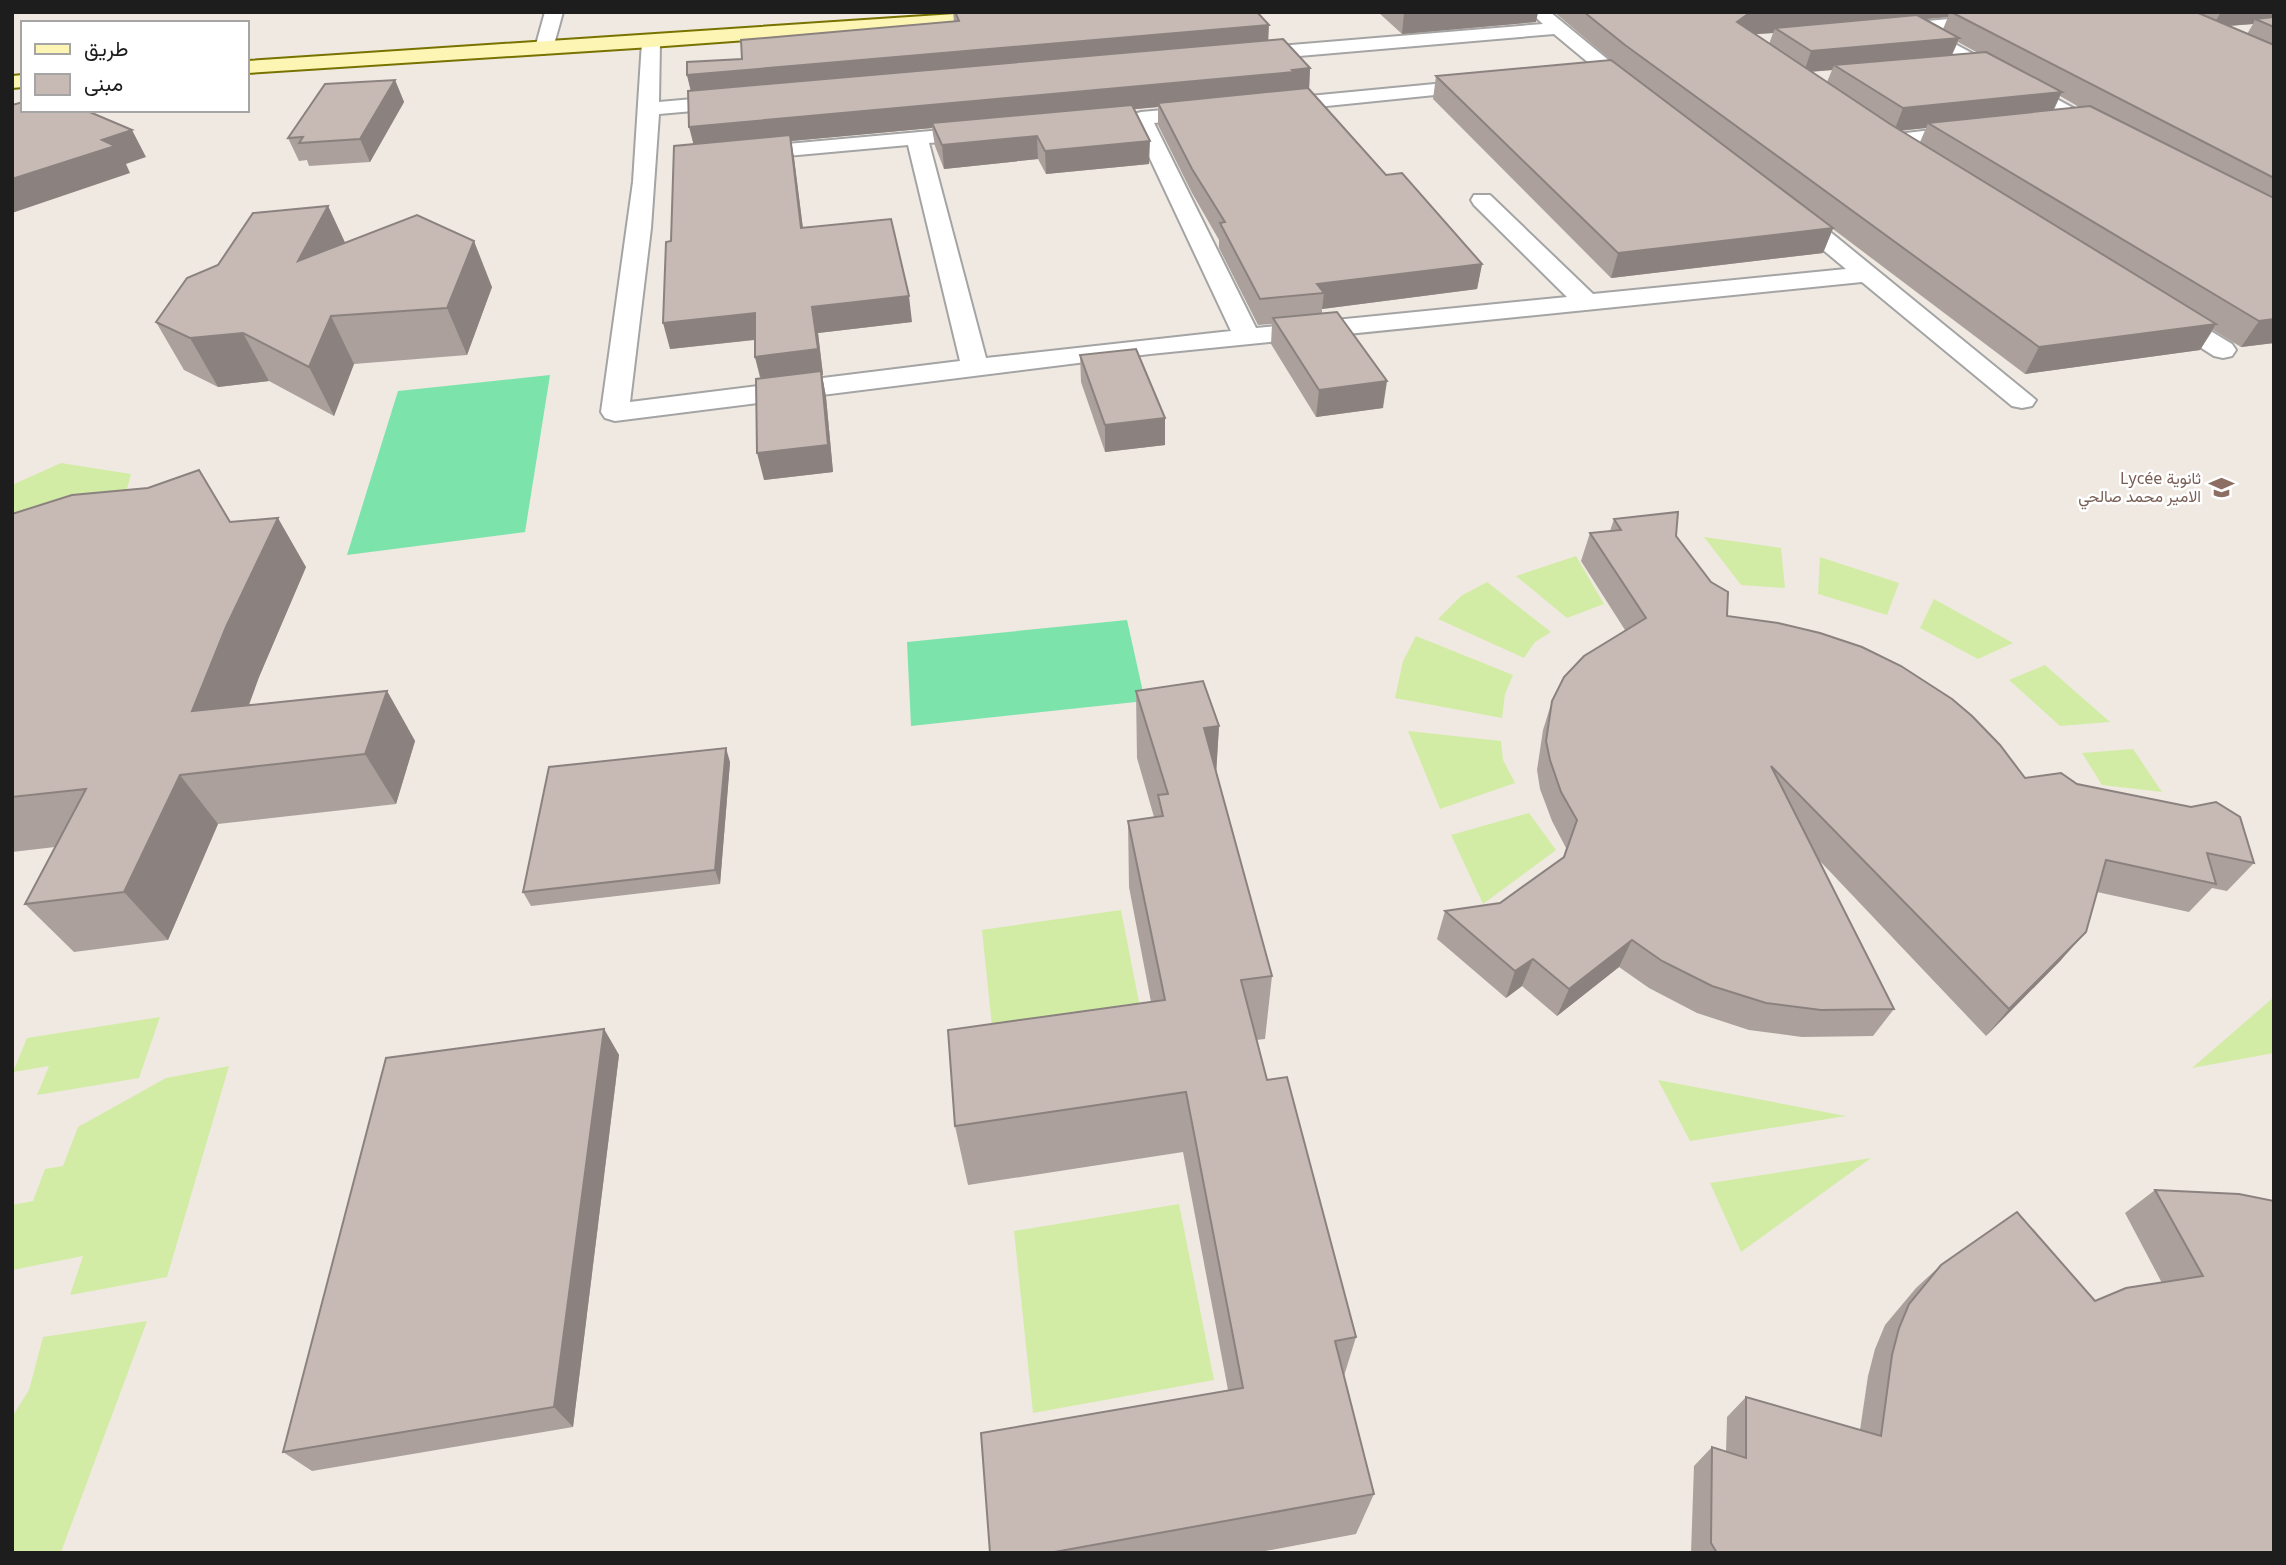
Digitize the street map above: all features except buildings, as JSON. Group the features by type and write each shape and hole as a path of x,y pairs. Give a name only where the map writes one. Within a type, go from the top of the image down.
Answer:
{"main road":[{"path":"248,67 651,42 1061,12"}],"street":[{"path":"544,48 554,12"},
{"path":"1539,12 1655,107"},
{"path":"1860,33 2088,12"},
{"path":"1223,57 1557,28"},
{"path":"1912,28 2129,146"},
{"path":"651,42 653,162 641,226 615,412 1247,337 1868,274"},
{"path":"1951,67 1979,65"},
{"path":"1584,76 1611,73"},
{"path":"1114,121 1505,83"},
{"path":"651,109 759,99"},
{"path":"1141,118 1247,337"},
{"path":"2040,124 2081,120"},
{"path":"1867,126 1912,155"},
{"path":"1889,141 1999,129"},
{"path":"727,156 1009,130"},
{"path":"917,138 975,368"},
{"path":"1772,197 2022,400"},
{"path":"1482,200 1587,302"},
{"path":"2142,299 2223,350"}],"green space":[{"path":"550,375 525,532 347,555 398,391"},
{"path":"61,463 131,474 127,489 122,495 12,517 12,485"},
{"path":"1704,537 1781,548 1785,588 1741,585"},
{"path":"1576,556 1604,604 1567,618 1516,576"},
{"path":"1820,557 1899,583 1887,615 1818,594"},
{"path":"1487,582 1551,632 1535,642 1524,658 1438,619 1461,596"},
{"path":"1934,599 2013,643 1978,659 1920,628"},
{"path":"1127,620 1145,701 911,726 907,642"},
{"path":"1416,636 1513,675 1505,694 1502,718 1395,698 1403,661"},
{"path":"2045,665 2110,722 2060,726 2009,680"},
{"path":"1408,731 1501,741 1503,760 1515,783 1440,809"},
{"path":"2133,749 2162,792 2102,785 2082,753"},
{"path":"1529,813 1556,850 1483,904 1451,835"},
{"path":"1121,910 1145,1033 995,1055 982,930"},
{"path":"2274,997 2274,1053 2192,1068"},
{"path":"160,1017 139,1078 37,1095 49,1066 13,1072 27,1038"},
{"path":"229,1066 167,1277 70,1295 83,1256 12,1270 12,1205 33,1201 45,1169 63,1166 78,1127 166,1078"},
{"path":"1658,1080 1846,1116 1690,1141"},
{"path":"1871,1158 1741,1252 1710,1183"},
{"path":"1179,1204 1214,1380 1033,1413 1014,1231"},
{"path":"147,1321 61,1552 12,1553 12,1417 29,1390 43,1337"}],"place":[{"name":"Lycée ثانوية الامير محمد صالحي","path":"2221,487"}]}
